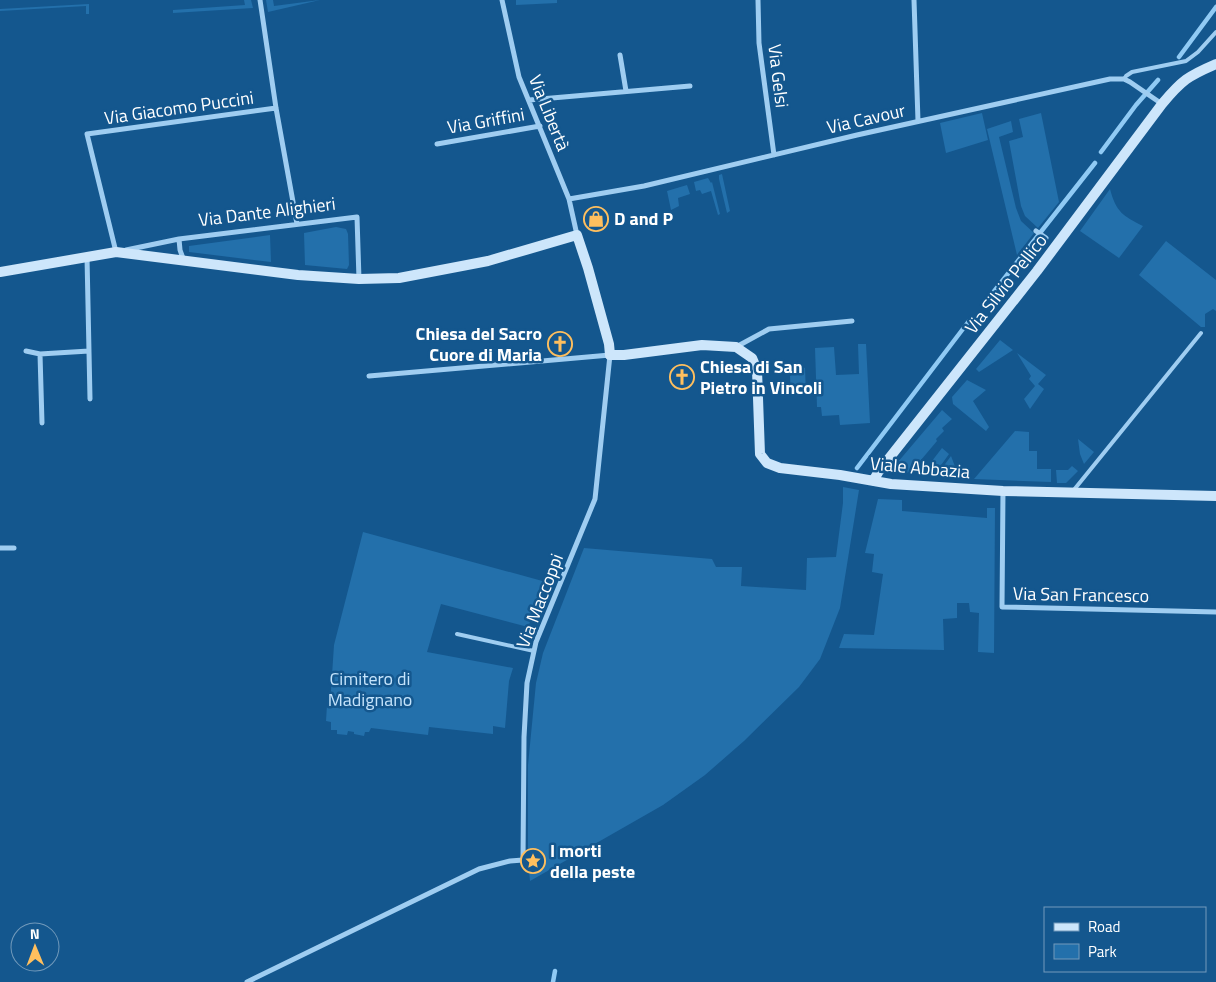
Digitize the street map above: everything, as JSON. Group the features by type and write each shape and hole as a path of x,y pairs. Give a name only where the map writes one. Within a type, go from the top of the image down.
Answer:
{"street":[{"name":"Via Giacomo Puccini","path":"260,0 276,108 297,224"},
{"name":"Via Libertà","path":"502,0 519,77 569,199 577,235"},
{"name":"Via Gelsi","path":"758,0 759,43 774,155"},
{"path":"914,0 918,121"},
{"path":"620,55 626,92"},
{"name":"Via Silvio Pellico","path":"873,481 885,463 1038,271 1158,101 1190,76 1216,64"},
{"name":"Via Cavour","path":"569,199 644,186 918,121 1110,79 1124,80"},
{"path":"1124,80 1158,101"},
{"path":"529,100 690,86"},
{"name":"Via Giacomo Puccini","path":"116,252 86,134 276,108"},
{"name":"Via Griffini","path":"437,144 540,126"},
{"name":"Via Dante Alighieri","path":"0,272 179,240 357,217 358,279"},
{"path":"1036,231 1046,238"},
{"path":"577,235 609,344 610,355"},
{"name":"Via Dante Alighieri","path":"116,252 298,275 358,279 398,278 488,261 577,235"},
{"name":"Via Dante Alighieri","path":"179,240 184,261"},
{"path":"87,257 90,398"},
{"path":"369,376 624,355 702,345 736,347 769,329 852,321"},
{"name":"Viale Abbazia","path":"736,347 752,358 757,370 760,454 767,463 780,468 840,475 891,484 1003,491 1216,496"},
{"path":"26,351 40,354 89,351"},
{"path":"40,354 42,423"},
{"name":"Via Maccoppi","path":"247,982 479,869 510,861 523,860 526,692 536,642 595,499 610,355"},
{"name":"Via San Francesco","path":"1003,491 1002,607 1216,612"},
{"path":"0,548 14,548"}],"lane":[{"path":"1124,80 1132,72 1186,61 1198,52 1216,32"},
{"path":"1072,492 1201,333"},
{"path":"457,634 534,651"}],"green space":[{"path":"244,0 251,0 253,8 173,13 173,10 245,5"},
{"path":"266,0 273,0 274,6 320,0 268,12"},
{"path":"516,0 557,0 557,3 516,5"},
{"path":"89,4 89,14 86,14 86,6 0,11 0,9"},
{"path":"982,113 988,140 946,153 940,123"},
{"path":"1041,113 1059,202 1038,228 1025,216 1021,206 1009,141 1023,137 1019,119"},
{"path":"1011,121 1013,132 999,137 1016,208 1021,221 1034,233 1017,255 987,129"},
{"path":"722,174 730,211 727,213 719,179 719,175"},
{"path":"708,178 712,182 720,214 718,215 711,191 702,194 700,190 696,191 694,182"},
{"path":"687,185 690,194 678,198 679,206 671,210 667,191"},
{"path":"1110,189 1115,203 1121,212 1143,226 1119,258 1080,231"},
{"path":"336,227 346,229 348,234 349,265 347,269 305,265 304,233"},
{"path":"270,235 271,262 189,252 189,246"},
{"path":"1166,241 1216,280 1216,311 1213,309 1205,314 1205,327 1201,327 1139,275"},
{"path":"1000,340 1013,350 979,372 976,369"},
{"path":"858,344 866,344 870,423 840,425 839,415 822,416 821,407 817,407 815,348 834,347 836,375 859,374"},
{"path":"1017,353 1046,375 1038,384 1044,389 1030,409 1024,399 1035,386 1029,379 1031,376"},
{"path":"802,367 805,368 806,395 791,396 790,376"},
{"path":"967,380 986,390 973,401 989,427 986,431 953,404 952,397"},
{"path":"942,410 952,419 942,428 944,431 936,439 937,441 910,473 893,471 892,469"},
{"path":"1015,431 1029,432 1029,451 1037,451 1037,469 1051,469 1051,482 974,479"},
{"path":"1078,439 1094,452 1084,464 1080,454"},
{"path":"942,448 949,454 934,475 922,474"},
{"path":"951,456 959,477 937,475"},
{"path":"1072,466 1078,471 1066,483 1057,483 1056,470 1068,470"},
{"path":"843,487 859,490 840,608 820,659 799,687 744,741 705,775 663,805 530,881 528,860 528,765 536,683 543,653 584,548 712,559 716,567 742,567 741,586 806,590 807,558 836,557 843,503"},
{"path":"878,499 902,500 902,511 987,518 987,508 995,508 994,653 978,652 979,613 970,612 969,603 957,603 957,618 943,619 944,650 839,648 844,634 874,635 883,574 872,572 874,554 865,553"},
{"name":"Cimitero di Madignano","path":"363,532 546,582 528,627 441,604 427,652 513,668 509,681 505,728 493,726 493,734 429,727 428,735 371,728 369,732 365,732 364,736 348,731 347,735 337,734 337,730 331,730 331,722 326,721 327,705 330,705 334,645"}],"waterway":[{"path":"1179,57 1216,7"},
{"path":"1101,152 1136,105 1158,80"},
{"path":"992,294 1095,163"},
{"path":"857,468 969,321"},
{"path":"553,982 555,971"}],"place":[{"name":"D and P","path":"596,219"},
{"name":"Chiesa del Sacro Cuore di Maria","path":"560,344"},
{"name":"Chiesa di San Pietro in Vincoli","path":"682,377"},
{"name":"I morti della peste","path":"533,861"}]}
